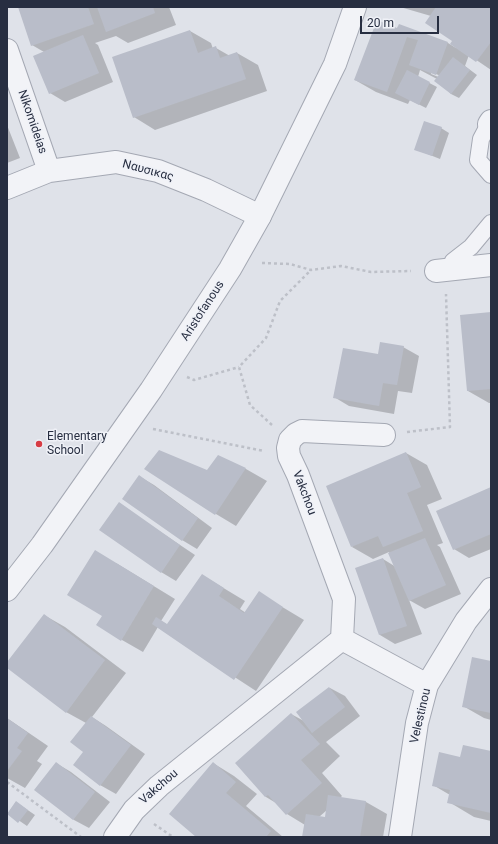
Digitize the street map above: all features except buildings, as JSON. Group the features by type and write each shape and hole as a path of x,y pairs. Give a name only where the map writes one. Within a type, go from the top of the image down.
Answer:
{"street":[{"name":"Aristofanous","path":"7,590 42,545 165,370 240,252 260,216 335,64 355,7"},
{"name":"Nikomideias","path":"7,50 49,172"},
{"name":"Ναυσικας","path":"7,188 49,172 116,162 158,172 206,190 260,216"},
{"path":"445,270 491,265"},
{"name":"Vakchou","path":"115,837 134,810 159,786 342,639 344,599 298,475 289,456 288,448 293,437 302,431 384,435"},
{"name":"Velestinou","path":"400,837 417,723 427,685 466,621 491,589"},
{"path":"342,639 427,685"}],"lane":[{"path":"490,123 481,139 478,160 491,175"},
{"path":"445,270 453,261 472,246 491,223"}],"path":[{"path":"240,252 260,263 290,264 311,270 341,266 371,272 445,270 450,427 384,435"},
{"path":"165,370 194,380 239,367 266,338 280,301 311,270"},
{"path":"239,367 250,405 270,423"},
{"path":"127,424 270,452"},
{"path":"7,782 81,837"}],"place":[{"name":"Elementary School","path":"39,444"}]}
